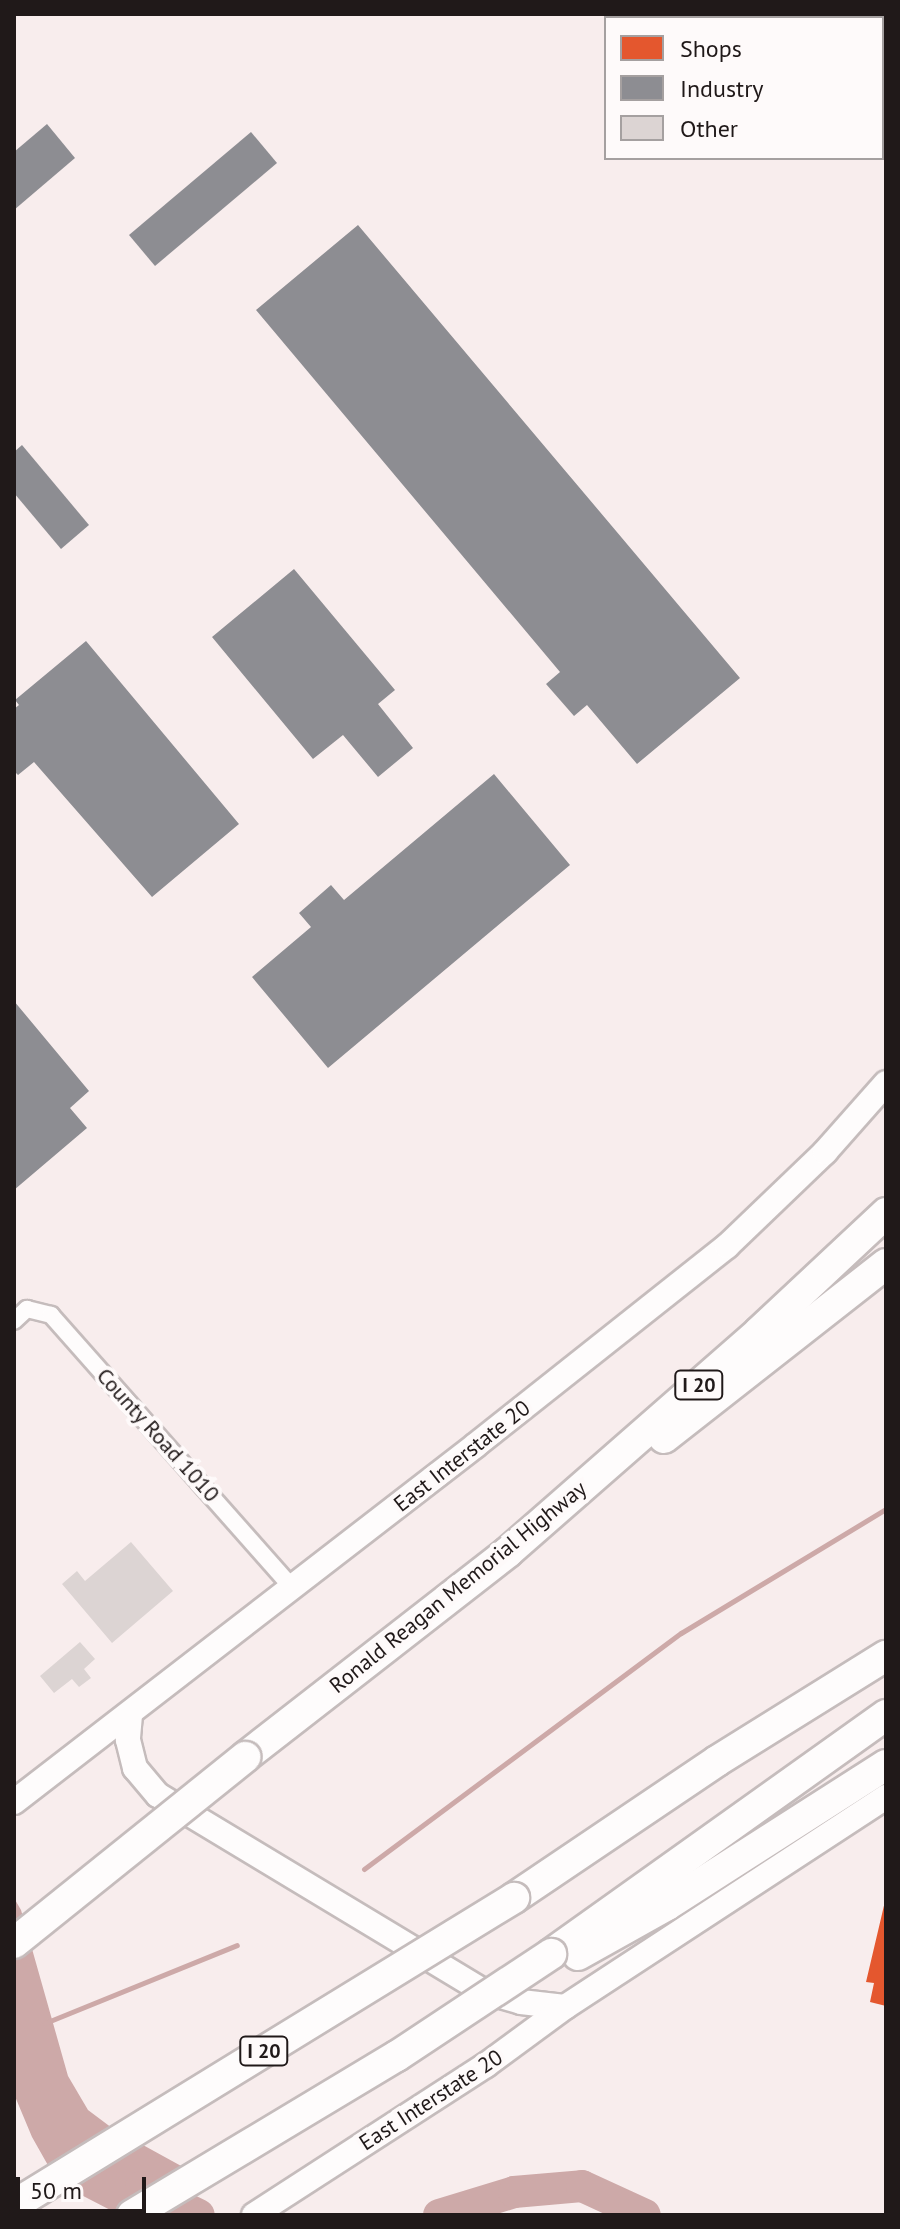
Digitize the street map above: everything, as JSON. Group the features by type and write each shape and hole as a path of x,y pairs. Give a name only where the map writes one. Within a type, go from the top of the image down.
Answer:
{"highway":[{"name":"Ronald Reagan Memorial Highway","path":"14,1943 245,1757 508,1552 759,1332 886,1213"},
{"path":"508,1552 691,1419 886,1264"},
{"name":"I 20","path":"14,2205 514,1898 717,1761 886,1656"},
{"path":"555,1960 886,1715"},
{"path":"132,2215 555,1960 667,1905 886,1765"}],"main road":[{"name":"East Interstate 20","path":"20,1797 130,1715 727,1246 825,1152 886,1083"},
{"path":"130,1715 128,1740 135,1768 158,1795 483,1991 521,2002 565,2007"},
{"name":"East Interstate 20","path":"254,2215 486,2065 565,2007 886,1797"}],"street":[{"name":"County Road 1010","path":"14,1321 27,1309 51,1315 292,1587"}],"shaded area":[{"path":"14,1898 21,1910 68,2076 88,2110 112,2128 183,2167 120,2215 58,2183 32,2137 14,2094"}],"building: Shops":[{"path":"886,1897 886,2006 870,2002 874,1983 866,1982"}],"building: Industry":[{"path":"47,124 75,158 14,210 14,152"},
{"path":"251,132 277,163 155,266 129,235"},
{"path":"358,225 740,678 637,764 587,705 574,716 546,684 560,672 256,310"},
{"path":"22,445 89,525 61,549 14,493 14,452"},
{"path":"294,569 395,690 378,704 413,748 378,777 343,735 313,759 212,637"},
{"path":"86,641 239,824 152,897 34,762 18,775 14,771 14,709 19,705 15,700"},
{"path":"494,774 570,865 328,1068 252,977 311,927 299,913 331,885 344,900"},
{"path":"14,1001 89,1091 70,1108 87,1128 14,1190"}],"building: Other":[{"path":"131,1542 173,1591 112,1643 62,1584 77,1571 85,1581"},
{"path":"80,1642 95,1659 84,1669 91,1678 79,1687 72,1679 54,1693 40,1676"}],"waterway":[{"path":"364,1869 681,1633 886,1509"},
{"path":"45,2023 237,1945"},
{"path":"439,2215 514,2192 582,2186 645,2215"},
{"path":"141,2187 199,2215"}]}
